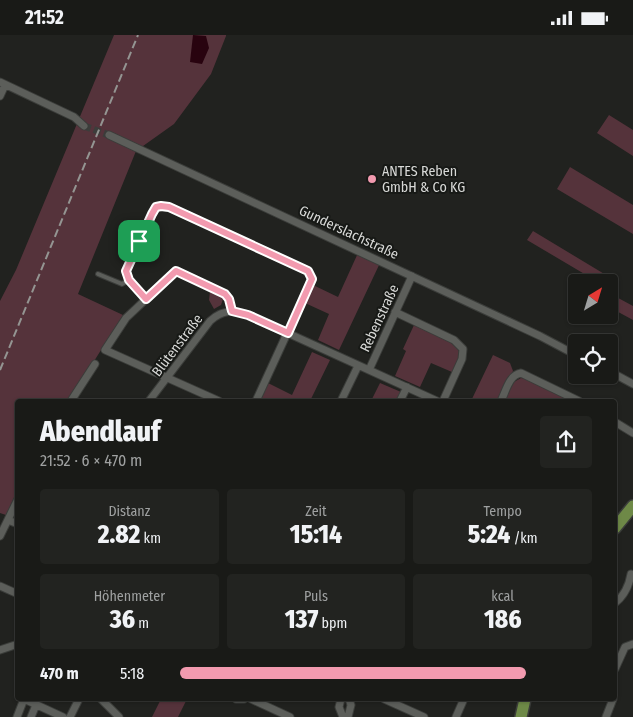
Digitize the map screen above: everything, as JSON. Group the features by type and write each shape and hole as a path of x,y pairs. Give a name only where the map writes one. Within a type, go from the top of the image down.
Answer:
{"main road":[{"path":"617,525 633,505"},
{"path":"521,717 525,701"}],"street":[{"path":"0,96 3,83 74,117 84,126"},
{"name":"Gunderslachstraße","path":"109,135 412,276 568,351"},
{"path":"146,299 129,280 126,271 152,214 156,207 161,206 169,207 308,271 312,279 257,399"},
{"path":"215,399 105,350 126,318 176,271 225,294 229,299 232,311 248,315 358,365 342,399"},
{"name":"Rebenstraße","path":"369,370 412,276"},
{"name":"Blütenstraße","path":"154,398 210,321 220,313 232,311"},
{"path":"395,312 454,340 463,349 463,355 444,399"},
{"path":"73,399 95,364"},
{"name":"Rebenstraße","path":"358,365 433,399"},
{"path":"502,399 512,378 521,373 575,399"},
{"path":"618,376 633,384"},
{"path":"401,399 406,387"},
{"path":"617,423 633,433"},
{"path":"0,536 15,505"},
{"path":"8,520 15,523"},
{"path":"617,602 623,597 631,574"},
{"path":"0,586 15,593"},
{"path":"0,650 15,645"},
{"path":"617,665 625,647 633,645"},
{"path":"17,717 23,701"},
{"path":"28,701 63,717"},
{"path":"70,717 78,701"},
{"path":"103,701 119,717"},
{"path":"255,701 290,717"},
{"path":"340,701 339,707 343,717"},
{"path":"348,717 351,705 350,701"},
{"path":"388,701 424,717"},
{"path":"456,717 463,701"},
{"path":"606,717 612,701"},
{"path":"31,717 36,705"}],"lane":[{"path":"98,274 122,284 129,280"}],"shaded area":[{"path":"114,35 226,35 211,74 174,124 136,151 78,294 123,315 70,399 15,399 15,495 6,515 0,513 0,301 16,270"},
{"path":"193,35 206,36 209,48 202,64 190,62"},
{"path":"609,115 633,130 633,156 597,133"},
{"path":"570,167 633,205 633,234 557,189"},
{"path":"533,231 604,274 584,274 527,240"},
{"path":"358,253 380,263 339,350 318,340 329,314 305,303 313,285 338,297"},
{"path":"210,291 221,296 223,299 221,305 214,309 209,300"},
{"path":"618,298 633,306 633,320 618,312"},
{"path":"414,325 448,341 454,345 460,354 452,372 431,363 420,387 395,376 406,351 403,349"},
{"path":"312,352 330,360 311,399 260,399 268,383 292,395"},
{"path":"493,355 510,363 513,371 498,399 472,399"},
{"path":"521,378 527,379 567,399 505,399 514,382"},
{"path":"380,383 401,392 398,399 372,399"},
{"path":"160,701 186,701 178,717 152,717"}],"tunnel":[{"path":"84,126 109,135"}],"railway":[{"path":"0,370 138,35"}],"place":[{"name":"ANTES Reben GmbH & Co KG","path":"372,179"}],"route":[{"path":"156,207 169,207 308,271 312,279 288,333 239,311 232,311 229,299 225,294 176,271 146,299 129,280 126,271 139,241 156,207"}]}
